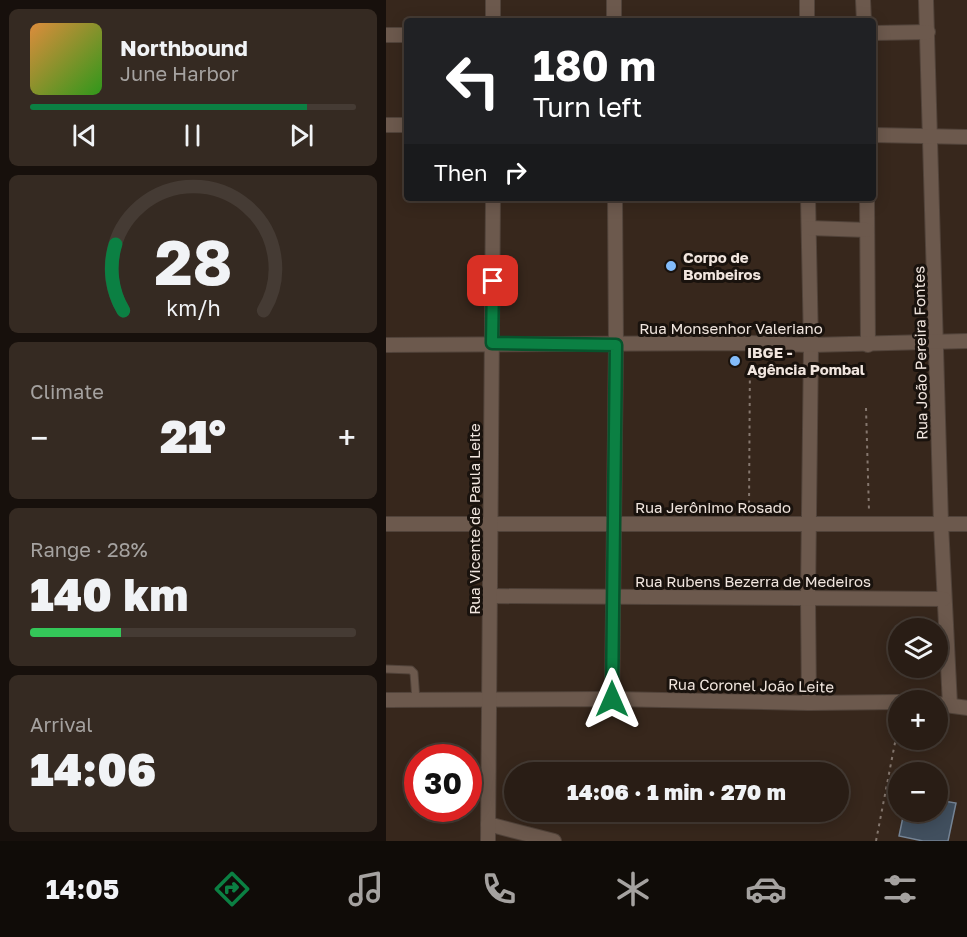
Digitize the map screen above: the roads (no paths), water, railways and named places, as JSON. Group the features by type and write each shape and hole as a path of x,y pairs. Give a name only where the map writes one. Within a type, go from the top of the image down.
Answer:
{"street":[{"path":"493,0 493,18"},
{"path":"614,0 614,18"},
{"path":"807,0 807,18"},
{"path":"863,0 864,18"},
{"name":"Rua João Pereira Fontes","path":"926,0 944,599 944,690"},
{"path":"876,33 928,32"},
{"path":"386,35 404,35"},
{"path":"386,125 404,125"},
{"path":"876,135 968,137"},
{"name":"Rua Vicente de Paula Leite","path":"488,841 493,201"},
{"path":"612,699 616,345 615,201"},
{"path":"808,201 811,345 809,703"},
{"path":"867,201 868,345"},
{"path":"809,228 867,230"},
{"name":"Rua Monsenhor Valeriano","path":"386,345 750,343 868,345 968,341"},
{"name":"Rua Jerônimo Rosado","path":"386,524 870,526 968,524"},
{"name":"Rua Rubens Bezerra de Medeiros","path":"490,596 944,599"},
{"name":"Rua Coronel João Leite","path":"386,700 612,699 888,702"},
{"path":"948,705 968,708"},
{"path":"488,824 550,840"}],"lane":[{"path":"386,669 411,670 414,673 416,700"}],"place":[{"name":"Corpo de Bombeiros","path":"671,266"},
{"name":"IBGE - Agência Pombal","path":"735,361"}]}
